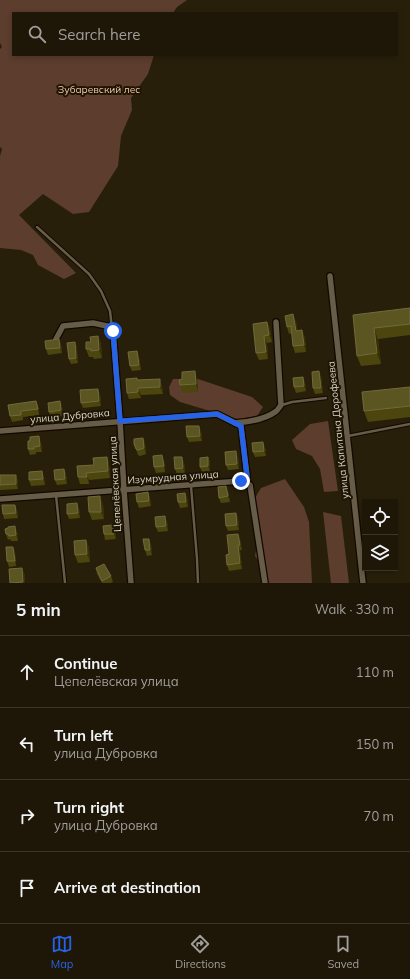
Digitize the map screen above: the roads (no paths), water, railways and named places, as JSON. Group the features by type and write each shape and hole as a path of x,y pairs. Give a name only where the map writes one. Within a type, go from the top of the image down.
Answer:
{"street":[{"name":"улица Капитана Дорофеева","path":"330,276 363,583"},
{"path":"235,423 264,418 276,412 281,405 276,322"},
{"path":"56,338 63,326 93,323 107,326 113,331"},
{"name":"Цепелёвская улица","path":"113,331 131,583"},
{"name":"улица Дубровка","path":"0,431 217,414 235,423"},
{"path":"235,423 241,426 247,476 241,481"},
{"name":"Изумрудная улица","path":"0,499 241,481 250,485 265,583"}],"lane":[{"path":"37,227 89,274 101,292 110,311 113,331"},
{"path":"281,405 292,402 326,398"},
{"path":"347,436 410,424"},
{"path":"191,484 198,583"},
{"path":"56,495 65,583"}],"park label":[{"name":"Зубаревский лес","path":"99,89"}]}
